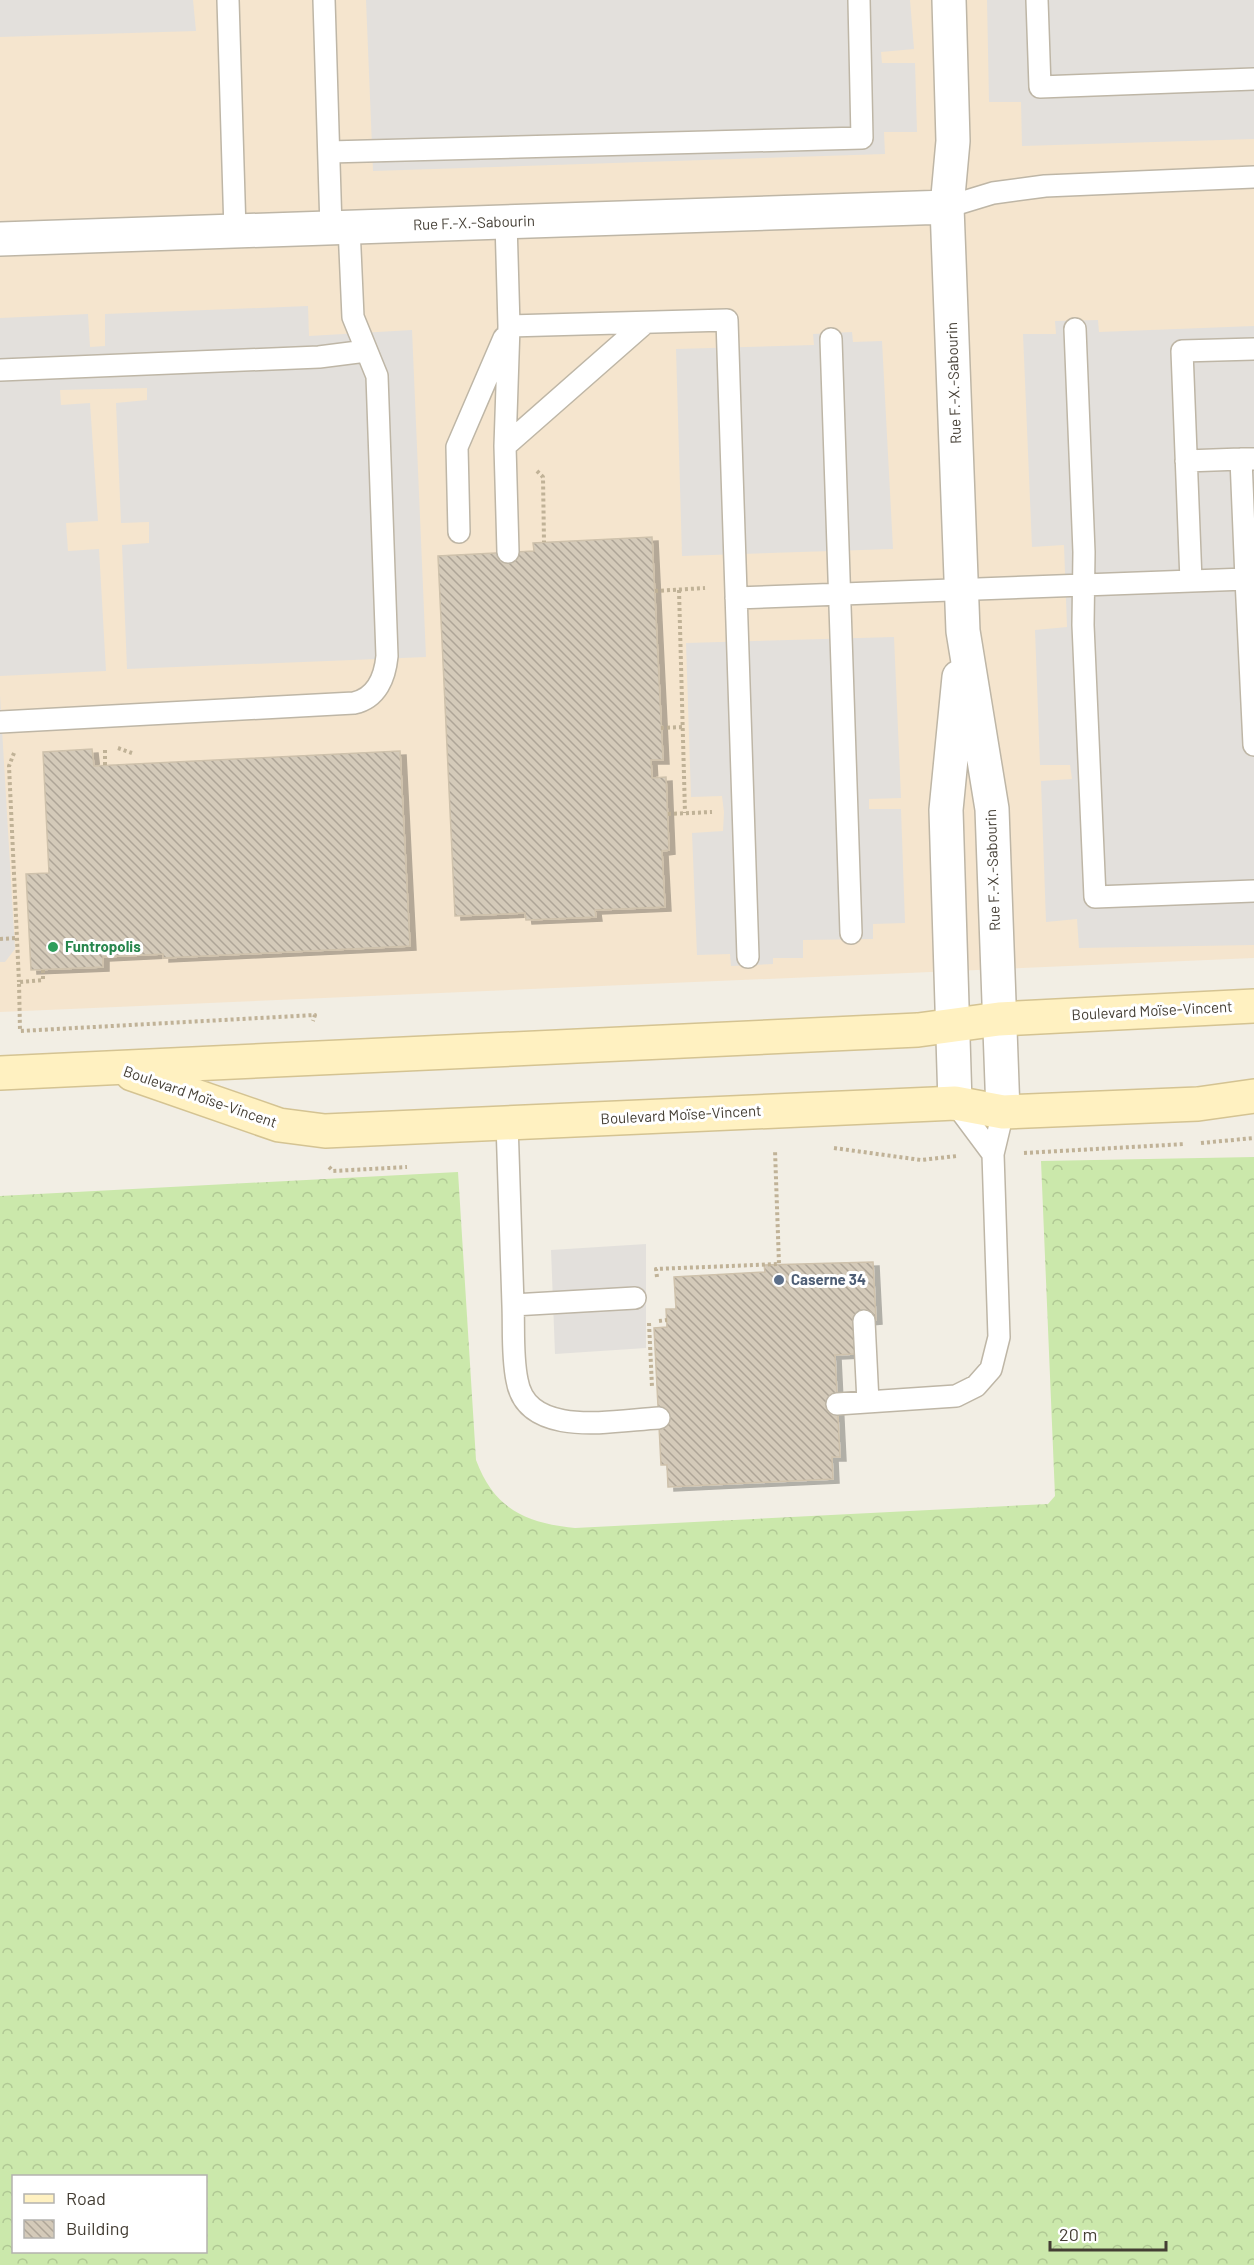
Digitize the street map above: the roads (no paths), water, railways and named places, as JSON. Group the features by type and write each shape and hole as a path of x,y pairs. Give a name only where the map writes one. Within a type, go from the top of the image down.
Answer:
{"street":[{"name":"Rue F.-X.-Sabourin","path":"949,0 952,141 947,207 963,631 992,809 1003,1112"},
{"name":"Rue F.-X.-Sabourin","path":"0,239 947,207"},
{"name":"Rue F.-X.-Sabourin","path":"954,1104 946,810 963,631"},
{"name":"Boulevard Moïse-Vincent","path":"0,1074 918,1030 999,1019 1254,1006"},
{"name":"Boulevard Moïse-Vincent","path":"116,1069 279,1125 306,1130 954,1104 1003,1112 1198,1104 1254,1096"}],"lane":[{"path":"228,0 235,231"},
{"path":"0,722 354,703 374,693 386,669 376,376 353,317 329,152 324,0"},
{"path":"329,152 862,138 859,0"},
{"path":"1037,0 1040,87 1254,79"},
{"path":"947,207 993,194 1045,186 1254,177"},
{"path":"506,222 509,327 505,446 508,552"},
{"path":"509,327 727,320 748,957"},
{"path":"505,446 645,323"},
{"path":"459,532 457,447 509,327"},
{"path":"1075,329 1084,552 1082,585 1095,897 1254,891"},
{"path":"831,339 851,933"},
{"path":"1191,581 1182,351 1254,349"},
{"path":"0,370 319,357 366,351"},
{"path":"1186,461 1248,459 1246,579 1254,745"},
{"path":"736,597 1246,579"},
{"path":"954,1104 993,1154"},
{"path":"837,1404 956,1396 976,1386 991,1369 999,1337 993,1154 1003,1112"},
{"path":"507,1123 517,1381 530,1406 560,1421 659,1418"},
{"path":"513,1305 635,1298"},
{"path":"864,1321 868,1402"}],"place":[{"name":"Funtropolis","path":"53,947"},
{"name":"Caserne 34","path":"779,1280"}]}
